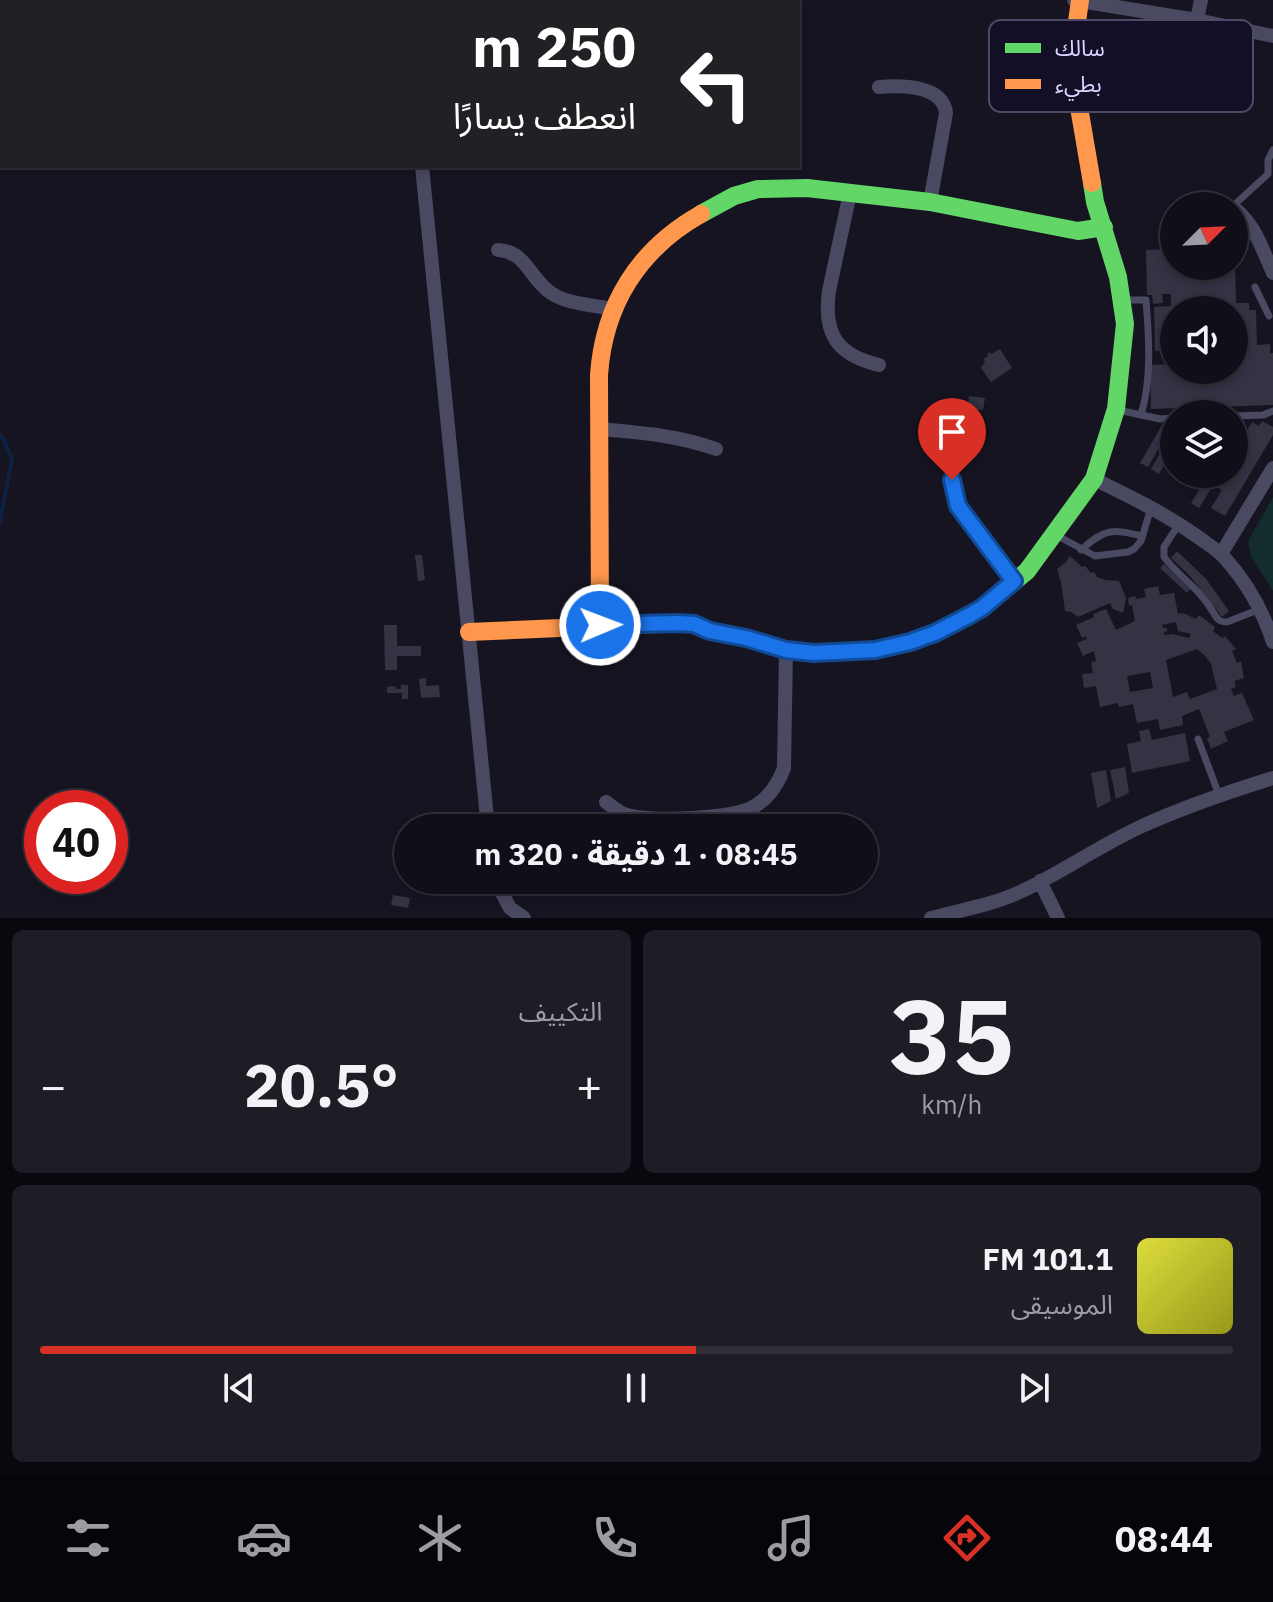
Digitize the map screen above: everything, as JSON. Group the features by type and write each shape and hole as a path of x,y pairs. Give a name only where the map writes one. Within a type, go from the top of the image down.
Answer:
{"street":[{"path":"1074,0 1197,20 1201,0"},
{"path":"1077,20 1080,0"},
{"path":"1253,32 1273,36"},
{"path":"879,87 900,85 934,94 943,101 946,113 930,202"},
{"path":"469,632 677,623 694,624 786,650 814,653 864,651 910,642 935,633 982,608 1027,571 1094,479 1116,409 1125,324 1118,277 1095,202 1079,112"},
{"path":"422,168 487,814"},
{"path":"600,625 601,349 613,309 629,279 652,249 694,218 734,196 768,187 807,188 930,202 1078,231 1104,227"},
{"path":"850,193 829,291 829,323 834,338 845,352 861,361 879,365"},
{"path":"1248,221 1273,273"},
{"path":"498,250 508,250 519,256 539,283 551,293 564,299 613,309"},
{"path":"600,429 688,439 716,449"},
{"path":"1221,554 1273,468"},
{"path":"1094,479 1179,524 1221,554 1260,609 1273,642"},
{"path":"952,480 958,506 1014,581"},
{"path":"606,802 622,814 647,819 727,814 752,808 768,797 784,768 786,650"},
{"path":"931,918 1020,892 1142,826 1219,795 1273,778"},
{"path":"1040,881 1058,918"},
{"path":"502,894 510,908 524,918"}],"lane":[{"path":"1246,192 1268,174 1268,160 1273,150"},
{"path":"1255,287 1271,315 1273,326"},
{"path":"1121,300 1146,300 1149,332 1146,398 1141,415"},
{"path":"1116,409 1160,419"},
{"path":"1248,416 1273,411"},
{"path":"1263,415 1273,420"},
{"path":"1055,534 1090,555 1100,557 1128,552 1138,546 1151,508"},
{"path":"1179,524 1164,547 1164,557 1204,598 1217,620 1224,623 1260,609"},
{"path":"1081,550 1100,534 1109,531 1119,530 1142,536"},
{"path":"1198,739 1219,795"}],"green space":[{"path":"1273,497 1273,591 1251,557 1248,541"}],"building":[{"path":"1146,250 1160,250 1160,280 1235,280 1236,296 1162,294 1160,303 1153,304 1152,295 1147,295"},
{"path":"1249,303 1249,310 1256,310 1257,345 1270,344 1270,353 1273,353 1273,405 1248,406 1248,400 1160,400 1160,409 1151,409 1150,365 1160,365 1160,384 1248,384"},
{"path":"1154,307 1160,307 1160,351 1155,351"},
{"path":"1000,349 1012,368 991,382 981,368 985,362 983,359 990,352"},
{"path":"969,396 985,398 983,410 967,408"},
{"path":"1262,421 1273,427 1273,435 1248,477 1248,429 1252,422 1259,426"},
{"path":"1160,428 1160,446 1148,467 1140,463"},
{"path":"1160,453 1159,474 1151,469"},
{"path":"1200,488 1211,488 1199,508 1191,503"},
{"path":"1218,488 1242,488 1225,516 1211,508 1222,490"},
{"path":"1177,551 1206,579 1229,611 1222,617 1190,576 1171,558"},
{"path":"415,555 422,555 425,580 418,581"},
{"path":"1070,556 1097,577 1119,581 1126,598 1123,613 1113,609 1110,603 1078,617 1065,611 1057,569"},
{"path":"1164,564 1190,589 1187,593 1160,568"},
{"path":"1158,586 1160,595 1174,593 1178,614 1196,619 1199,615 1236,649 1232,651 1237,663 1241,661 1244,678 1234,681 1236,687 1231,689 1234,696 1242,693 1254,720 1224,732 1228,741 1211,749 1207,738 1210,737 1199,709 1182,716 1183,725 1160,730 1158,719 1137,723 1133,704 1100,707 1096,686 1084,688 1082,674 1093,673 1091,662 1096,661 1094,651 1083,656 1077,643 1087,639 1086,636 1082,638 1076,625 1106,609 1116,630 1135,621 1128,598 1146,597 1144,589","holes":["1176,622 1178,631 1191,634 1189,638 1164,635 1167,628 1162,625","1197,649 1211,664 1217,689 1190,699 1187,692 1173,697 1166,660","1150,672 1153,688 1130,692 1127,676"]},
{"path":"384,625 397,625 397,646 421,646 421,656 397,656 397,670 385,670"},
{"path":"426,678 426,686 439,685 440,697 421,698 419,679"},
{"path":"401,685 408,685 408,699 402,699 402,693 387,693 387,687 401,689"},
{"path":"1149,729 1152,740 1185,733 1190,761 1132,773 1127,744 1141,741 1139,731"},
{"path":"1125,767 1129,793 1116,799 1110,770"},
{"path":"1106,770 1111,801 1097,808 1091,773"},
{"path":"393,895 410,898 408,908 391,905"}],"waterway":[{"path":"0,435 12,459 0,522"}],"traffic: fast":[{"path":"934,633 982,608 1027,571 1094,479 1116,409 1125,324 1118,277 1092,183"},
{"path":"701,214 734,196 758,189 807,188 930,202 1078,231 1104,227"}],"traffic: slow":[{"path":"1077,20 1080,0"},
{"path":"1080,112 1092,183"},
{"path":"600,625 599,375 602,349 617,302 629,281 660,244 701,214"},
{"path":"469,632 694,624 786,650 814,653 875,650 934,633"}],"route":[{"path":"600,625 694,624 786,650 814,653 875,650 935,633 982,608 1014,581 958,506 952,480"}]}
